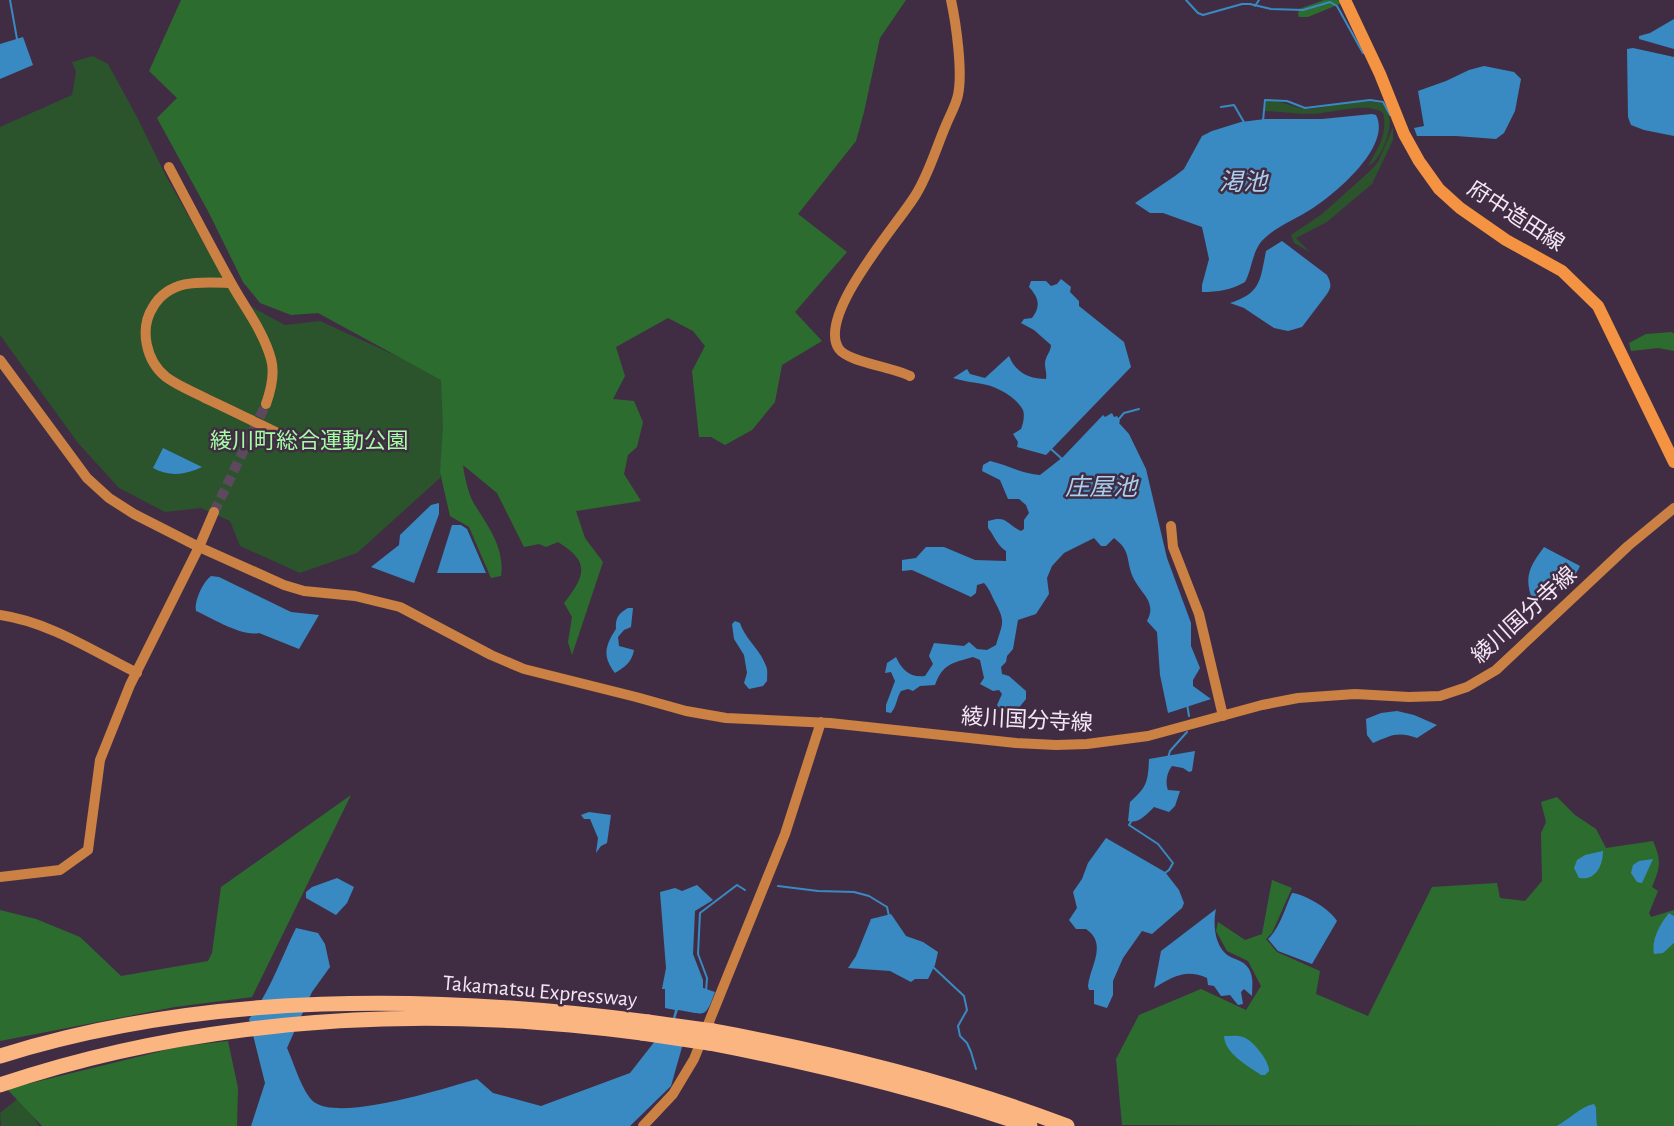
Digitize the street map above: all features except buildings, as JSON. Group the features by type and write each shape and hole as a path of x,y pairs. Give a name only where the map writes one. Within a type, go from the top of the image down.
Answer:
{"highway":[{"name":"Takamatsu Expressway","path":"0,1056 106,1029 209,1013 342,1004 498,1007 586,1014 645,1027 813,1050 886,1068 995,1100 1067,1126"},
{"name":"Takamatsu Expressway","path":"0,1085 117,1052 218,1034 334,1022 410,1019 496,1020 645,1027"},
{"name":"Takamatsu Expressway","path":"711,1037 946,1098 1030,1126"}],"main road":[{"name":"府中造田線","path":"1346,0 1380,74 1404,134 1419,161 1439,189 1460,208 1506,240 1562,271 1598,306 1674,462"}],"street":[{"path":"910,376 900,370 847,356 839,349 835,341 835,332 843,302 852,284 899,220 921,185 958,95 957,38 951,0"},
{"path":"169,167 264,340 272,361 272,389 266,404"},
{"path":"231,283 188,282 171,289 158,299 147,322 148,355 166,377 286,437"},
{"name":"綾川国分寺線","path":"0,360 87,478 110,498 134,514 199,547 284,585 304,591 356,596 400,607 491,655 524,669 707,716 821,722 1056,745 1097,744 1148,736 1262,705 1298,698 1355,694 1440,696 1467,687 1496,670 1628,546 1674,508"},
{"path":"0,877 60,870 88,850 100,760 136,673 214,512"},
{"path":"1171,526 1173,547 1199,614 1223,716"},
{"path":"0,615 44,625 136,673"},
{"path":"643,1126 673,1094 693,1059 785,834 821,722"}],"green space":[{"path":"181,0 906,0 880,38 856,141 798,214 847,252 795,312 822,341 782,365 775,402 752,430 725,445 711,437 699,437 692,371 705,346 693,331 668,318 616,347 625,376 613,399 634,401 643,422 637,447 628,455 624,474 641,501 576,511 585,538 603,562 572,655 568,642 572,617 564,603 580,577 580,563 576,556 558,542 546,547 539,544 524,547 497,493 463,465 471,498 498,546 502,565 501,576 491,578 469,527 450,516 440,472 443,427 441,380 318,313 291,315 260,303 243,282 209,213 157,118 177,98 149,71"},
{"path":"1324,0 1340,0 1342,3 1308,17 1299,17 1299,9"},
{"name":"綾川町総合運動公園","path":"93,56 108,64 167,178 235,298 285,325 320,321 445,378 451,428 440,478 357,553 300,573 240,546 230,521 201,508 165,512 119,488 78,443 0,335 0,127 72,95 76,72 72,62"},
{"path":"1272,100 1308,109 1355,102 1383,104 1390,120 1386,140 1377,159 1368,166 1383,134 1383,113 1369,108 1313,114 1265,111 1267,101"},
{"path":"1393,127 1393,140 1372,184 1327,222 1296,238 1310,252 1294,243 1291,235 1322,214 1378,162"},
{"path":"1672,332 1674,351 1658,348 1631,351 1629,343 1646,334"},
{"path":"351,795 252,997 175,1007 0,1041 0,910 36,919 80,937 121,976 208,961 212,953 221,887"},
{"path":"1557,797 1575,815 1596,829 1606,848 1653,841 1656,848 1659,864 1652,887 1658,891 1649,913 1651,917 1674,910 1674,916 1669,913 1670,946 1674,943 1674,1126 1597,1126 1596,1108 1582,1109 1575,1116 1556,1126 1122,1125 1116,1059 1139,1015 1201,989 1246,1010 1261,986 1248,961 1227,951 1216,931 1218,922 1245,940 1262,934 1272,880 1292,888 1272,933 1266,939 1277,952 1320,971 1316,994 1368,1016 1432,887 1497,883 1500,898 1525,901 1542,881 1541,833 1546,822 1541,802"},
{"path":"228,1041 238,1088 237,1126 42,1126 7,1089 178,1047"},
{"path":"21,1096 39,1126 1,1126 0,1113"}],"water":[{"path":"1674,19 1674,49 1639,39 1639,36 1650,33"},
{"path":"23,37 33,65 0,79 0,44"},
{"path":"1633,48 1674,57 1674,136 1631,125 1628,117 1627,49"},
{"path":"1484,66 1514,72 1521,79 1515,111 1504,133 1496,139 1417,136 1414,128 1424,126 1418,91"},
{"name":"渇池","path":"1376,115 1379,127 1376,140 1359,168 1323,201 1261,241 1245,282 1235,287 1202,292 1209,259 1202,227 1163,213 1150,213 1135,203 1184,169 1202,136 1212,131 1241,122 1265,119 1322,119"},
{"path":"1282,241 1327,275 1330,285 1327,294 1302,327 1288,331 1274,328 1244,308 1230,303 1248,295 1253,290 1260,278 1266,251"},
{"path":"1061,279 1071,287 1070,292 1079,301 1079,306 1124,342 1131,367 1046,455 1017,447 1018,442 1013,434 1021,429 1024,412 1012,398 992,386 953,378 967,369 970,374 985,378 1009,356 1019,371 1034,378 1046,379 1045,361 1051,345 1034,330 1021,323 1024,319 1032,318 1038,306 1037,298 1029,287 1031,281 1046,281 1051,286 1057,284"},
{"name":"庄屋池","path":"1112,413 1114,417 1117,416 1119,423 1129,434 1146,469 1167,558 1191,623 1191,646 1200,668 1193,680 1193,686 1211,699 1168,713 1160,675 1157,632 1147,621 1150,614 1149,602 1132,575 1123,547 1114,538 1106,546 1101,546 1094,538 1064,553 1052,566 1047,578 1049,594 1036,614 1018,620 1013,649 1001,667 1002,674 1009,676 1026,691 1026,699 1017,710 1016,723 1002,720 1003,712 997,705 1002,694 999,690 993,691 980,684 984,678 980,660 973,657 949,665 935,685 920,686 913,691 908,689 901,691 891,713 886,712 886,705 895,681 891,672 885,673 887,663 896,657 907,672 915,676 925,676 933,664 929,656 934,643 964,646 969,642 977,649 987,650 996,645 1002,624 999,610 984,583 977,585 976,593 971,597 912,570 902,571 902,560 916,558 926,547 944,547 975,560 1006,561 1006,551 988,528 988,521 1003,519 1021,531 1024,529 1024,520 1029,513 1026,505 1019,499 1008,499 1000,480 982,471 983,465 990,461 1040,475 1063,457 1103,415 1105,417"},
{"path":"163,448 202,467 178,474 165,473 153,468"},
{"path":"439,503 439,514 414,583 371,567 399,545 400,535 431,505"},
{"path":"452,525 461,525 467,529 486,573 437,573"},
{"path":"1544,547 1580,566 1561,588 1547,597 1533,601 1528,578 1535,560"},
{"path":"211,576 219,577 291,612 319,615 299,649 259,633 236,630 196,611 196,602 200,592"},
{"path":"628,608 633,608 631,627 624,630 618,637 619,646 634,650 628,664 615,673 608,661 607,646 616,629 618,616"},
{"path":"735,621 740,623 766,666 767,681 763,686 749,689 744,683 747,673 744,655 734,639 732,624"},
{"path":"1397,711 1414,715 1437,725 1417,738 1395,735 1373,743 1367,735 1366,719 1381,713"},
{"path":"1195,751 1192,771 1172,766 1169,771 1168,790 1180,791 1175,806 1169,812 1154,807 1139,820 1128,821 1130,802 1146,783 1149,759"},
{"path":"589,812 611,815 607,843 601,846 596,853 598,838 590,819 584,819 581,815"},
{"path":"1106,838 1165,872 1179,890 1184,903 1182,908 1152,934 1142,931 1123,958 1113,981 1113,995 1107,1008 1094,1004 1094,990 1089,990 1088,986 1096,956 1096,941 1086,929 1076,929 1069,920 1077,908 1073,892 1082,879 1088,863"},
{"path":"1603,851 1602,862 1597,871 1590,877 1579,878 1574,868 1577,860 1585,855"},
{"path":"1653,859 1642,883 1637,882 1631,873 1633,865 1639,861"},
{"path":"337,878 354,887 347,903 336,915 306,898 306,892 312,887"},
{"path":"697,885 713,900 695,911 693,954 703,980 703,988 715,992 709,1007 703,1013 678,1010 675,1019 682,1047 671,1086 630,1126 251,1126 265,1083 249,1019 269,986 296,928 318,933 325,944 330,967 312,992 287,1048 302,1084 314,1102 327,1107 369,1106 418,1096 477,1079 493,1093 541,1106 630,1073 673,1018 675,1010 665,1008 665,989 662,989 666,968 660,892 675,888 682,891"},
{"path":"1292,893 1317,903 1337,921 1312,964 1278,951 1268,939 1279,924"},
{"path":"1216,909 1215,926 1219,944 1226,954 1244,963 1251,972 1252,996 1244,989 1241,992 1243,1004 1238,1005 1230,995 1221,996 1214,986 1208,985 1207,978 1192,974 1173,977 1154,988 1161,951"},
{"path":"1669,913 1674,916 1674,943 1663,953 1654,954 1657,932"},
{"path":"891,914 906,936 923,942 938,952 928,979 915,979 911,982 890,971 848,968 856,956 871,919"},
{"path":"1224,1036 1241,1036 1251,1042 1264,1057 1269,1071 1261,1075 1243,1063 1232,1054"},
{"path":"1594,1104 1597,1126 1556,1126 1584,1107"}],"waterway":[{"path":"10,0 17,39"},
{"path":"1186,0 1198,13 1203,15 1242,4 1271,9 1303,10 1330,2 1337,6 1363,53"},
{"path":"1255,6 1259,0"},
{"path":"1263,121 1265,100 1287,101 1305,108 1370,100 1383,102 1390,115"},
{"path":"1221,107 1234,105 1245,124"},
{"path":"1118,420 1124,413 1139,409"},
{"path":"1050,448 1062,459"},
{"path":"1187,704 1189,716"},
{"path":"1168,758 1170,751 1187,732"},
{"path":"1132,820 1129,825 1158,844 1173,863 1165,873"},
{"path":"706,991 707,978 698,954 700,913 737,885 745,890"},
{"path":"778,886 818,891 854,892 869,896 887,907 889,916"},
{"path":"933,967 964,996 967,1010 958,1026 960,1036 967,1043 976,1069"}],"tunnel":[{"path":"214,512 266,404"}]}
